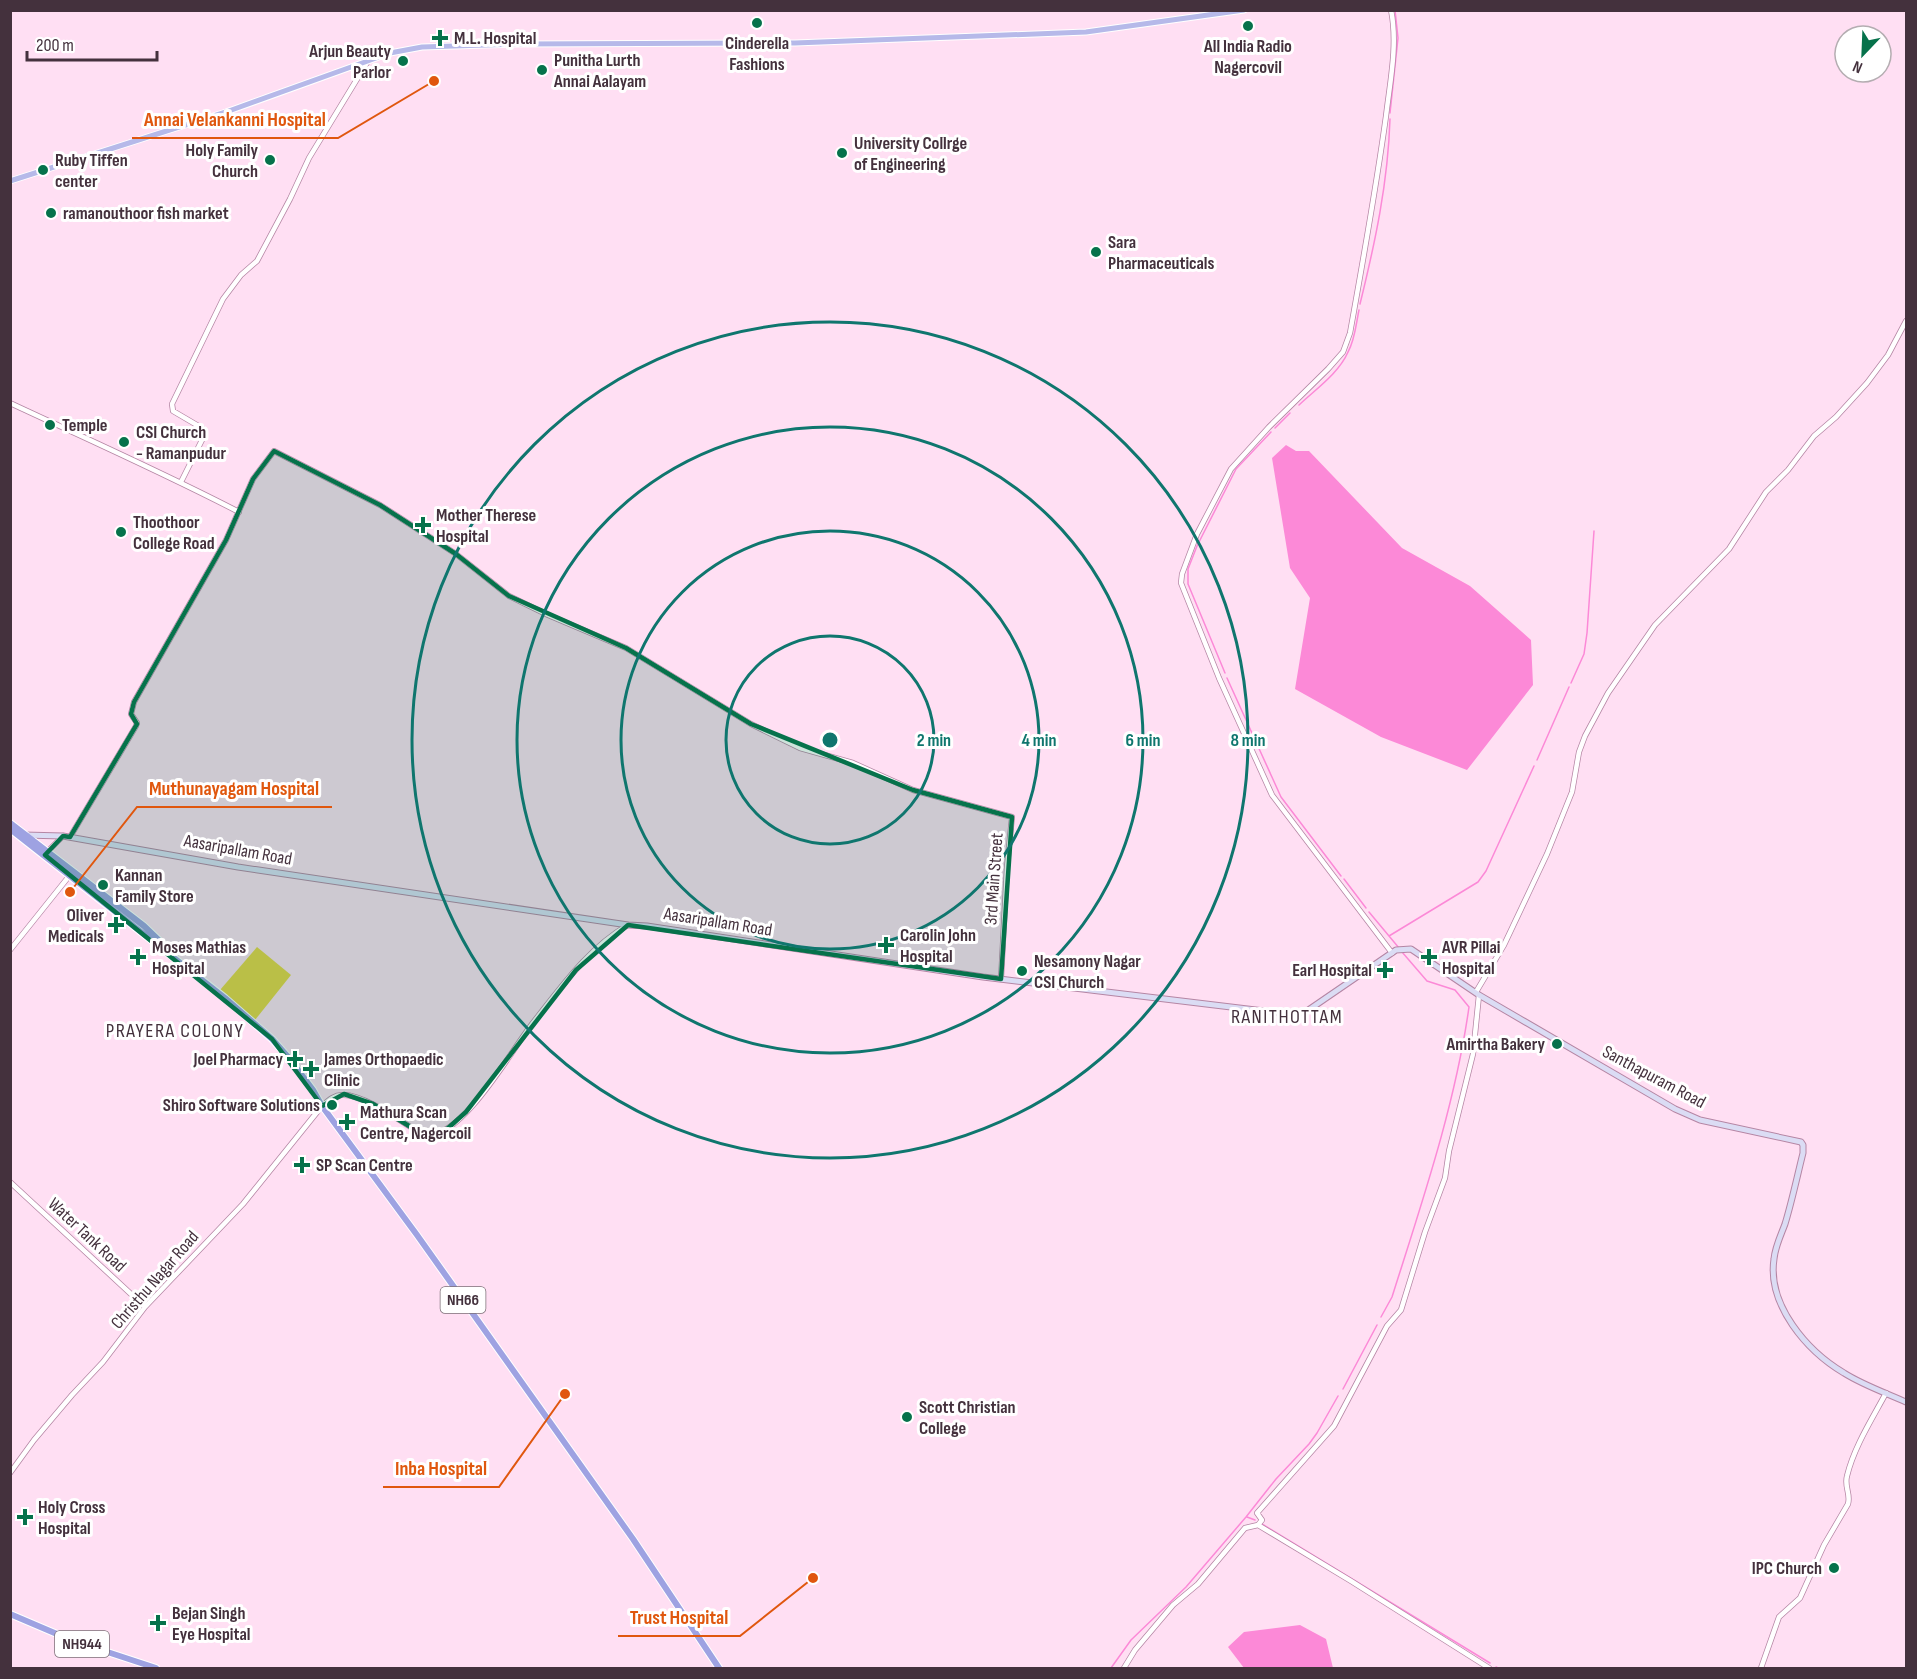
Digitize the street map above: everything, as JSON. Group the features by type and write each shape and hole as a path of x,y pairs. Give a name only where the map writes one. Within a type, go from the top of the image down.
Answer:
{"highway":[{"name":"NH66","path":"10,823 23,836"},
{"name":"NH66","path":"10,829 23,836 144,926 177,958 272,1040 295,1066 621,1522 719,1668"},
{"name":"NH66","path":"46,853 161,949 177,958"},
{"name":"NH944","path":"10,1614 71,1640 156,1668"}],"main road":[{"path":"10,181 226,112 390,53 422,47 795,43 1086,32 1244,10"},
{"name":"Aasaripallam Road","path":"23,836 70,837 238,867 1001,979 1296,1013 1306,1011 1399,950"},
{"name":"Santhapuram Road","path":"1399,950 1478,993 1675,1109 1700,1120 1801,1142 1803,1153 1791,1203 1774,1257 1773,1278 1779,1302 1808,1343 1823,1358 1844,1373 1906,1402"}],"street":[{"path":"1391,10 1394,43 1390,85 1376,188 1350,333 1343,352 1231,469 1197,534 1182,574 1181,583 1219,678 1272,795 1399,950"},
{"path":"181,482 205,434 202,428 173,411 172,404 224,298 240,276 257,261 309,158 368,61"},
{"path":"1124,1668 1135,1650 1173,1605 1198,1584 1245,1528 1258,1525 1262,1520 1257,1514 1334,1426 1387,1326 1401,1310 1425,1232 1445,1179 1449,1151 1473,1054 1478,993 1504,945 1547,854 1572,792 1579,752 1585,736 1608,693 1655,625 1729,549 1766,492 1788,470 1814,436 1836,417 1867,383 1888,355 1906,321"},
{"path":"10,403 181,482 239,512 226,540 131,710 130,714 137,723 136,726 70,837"},
{"name":"3rd Main Street","path":"239,512 253,479 273,451 380,505 456,554 509,596 626,648 751,724 800,748 853,763 919,792 1012,817 1001,979"},
{"path":"46,853 63,836"},
{"path":"10,950 70,875"},
{"path":"322,1106 331,1099 344,1094 373,1104 427,1137 446,1130 482,1093 576,970 603,942 628,925"},
{"name":"Christhu Nagar Road","path":"10,1473 34,1440 103,1362 145,1307 243,1204 322,1106"},
{"name":"Water Tank Road","path":"10,1182 145,1307"},
{"path":"1761,1668 1779,1617 1800,1598 1824,1545 1848,1504 1846,1481 1850,1467 1886,1393"},
{"path":"1258,1525 1352,1581 1489,1668"}],"highlighted area":[{"path":"274,451 380,505 456,554 509,596 626,648 751,724 913,790 1012,817 1001,979 628,925 576,970 466,1112 446,1130 427,1137 373,1104 344,1094 322,1106 272,1039 45,855 63,836 70,837 137,724 131,714 134,702 226,540 253,479"}],"shaded area":[{"path":"1286,445 1296,451 1309,451 1402,548 1470,586 1531,640 1533,685 1467,770 1381,737 1295,689 1310,598 1290,568 1272,458"},
{"path":"257,947 291,975 255,1020 220,990"},
{"path":"1300,1625 1326,1639 1333,1668 1244,1668 1228,1647 1244,1632"}],"waterway":[{"path":"1390,113 1398,38 1395,10"},
{"path":"1360,304 1380,213 1387,166 1390,119"},
{"path":"1299,405 1344,360 1352,342 1359,310"},
{"path":"1275,428 1290,413"},
{"path":"1225,673 1188,584 1188,569 1197,546 1236,469 1271,432"},
{"path":"1571,683 1584,654 1594,531"},
{"path":"1227,678 1281,797 1341,876"},
{"path":"1537,760 1569,687"},
{"path":"1389,936 1478,882 1486,871 1534,766"},
{"path":"1344,879 1366,908"},
{"path":"1369,912 1399,948"},
{"path":"1381,1317 1392,1297 1436,1153 1455,1081 1469,1007 1455,990 1427,981 1402,952"},
{"path":"1343,1389 1377,1325"},
{"path":"1111,1668 1131,1640 1186,1587 1276,1479 1309,1444 1338,1396"},
{"path":"1247,1517 1255,1520"},
{"path":"1262,1524 1490,1663"}],"place":[{"name":"Cinderella Fashions","path":"757,23"},
{"name":"All India Radio Nagercovil","path":"1248,26"},
{"name":"M.L. Hospital","path":"440,38"},
{"name":"Arjun Beauty Parlor","path":"403,61"},
{"name":"Punitha Lurth Annai Aalayam","path":"542,70"},
{"name":"Annai Velankanni Hospital","path":"434,81"},
{"name":"University Collrge of Engineering","path":"842,153"},
{"name":"Holy Family Church","path":"270,160"},
{"name":"Ruby Tiffen center","path":"43,170"},
{"name":"ramanouthoor fish market","path":"51,213"},
{"name":"Sara Pharmaceuticals","path":"1096,252"},
{"name":"Temple","path":"50,425"},
{"name":"CSI Church - Ramanpudur","path":"124,442"},
{"name":"Mother Therese Hospital","path":"423,525"},
{"name":"Thoothoor College Road","path":"121,532"},
{"name":"Kannan Family Store","path":"103,885"},
{"name":"Muthunayagam Hospital","path":"70,892"},
{"name":"Oliver Medicals","path":"116,925"},
{"name":"Carolin John Hospital","path":"886,945"},
{"name":"Moses Mathias Hospital","path":"138,957"},
{"name":"AVR Pillai Hospital","path":"1429,957"},
{"name":"Earl Hospital","path":"1385,970"},
{"name":"Nesamony Nagar CSI Church","path":"1022,971"},
{"name":"Amirtha Bakery","path":"1557,1044"},
{"name":"Joel Pharmacy","path":"295,1059"},
{"name":"James Orthopaedic Clinic","path":"311,1069"},
{"name":"Shiro Software Solutions","path":"332,1105"},
{"name":"Mathura Scan Centre, Nagercoil","path":"347,1122"},
{"name":"SP Scan Centre","path":"302,1165"},
{"name":"Inba Hospital","path":"565,1394"},
{"name":"Scott Christian College","path":"907,1417"},
{"name":"Holy Cross Hospital","path":"25,1517"},
{"name":"IPC Church","path":"1834,1568"},
{"name":"Trust Hospital","path":"813,1578"},
{"name":"Bejan Singh Eye Hospital","path":"158,1623"}],"district":[{"name":"RANITHOTTAM","path":"1287,1017"},
{"name":"PRAYERA COLONY","path":"175,1031"}]}
